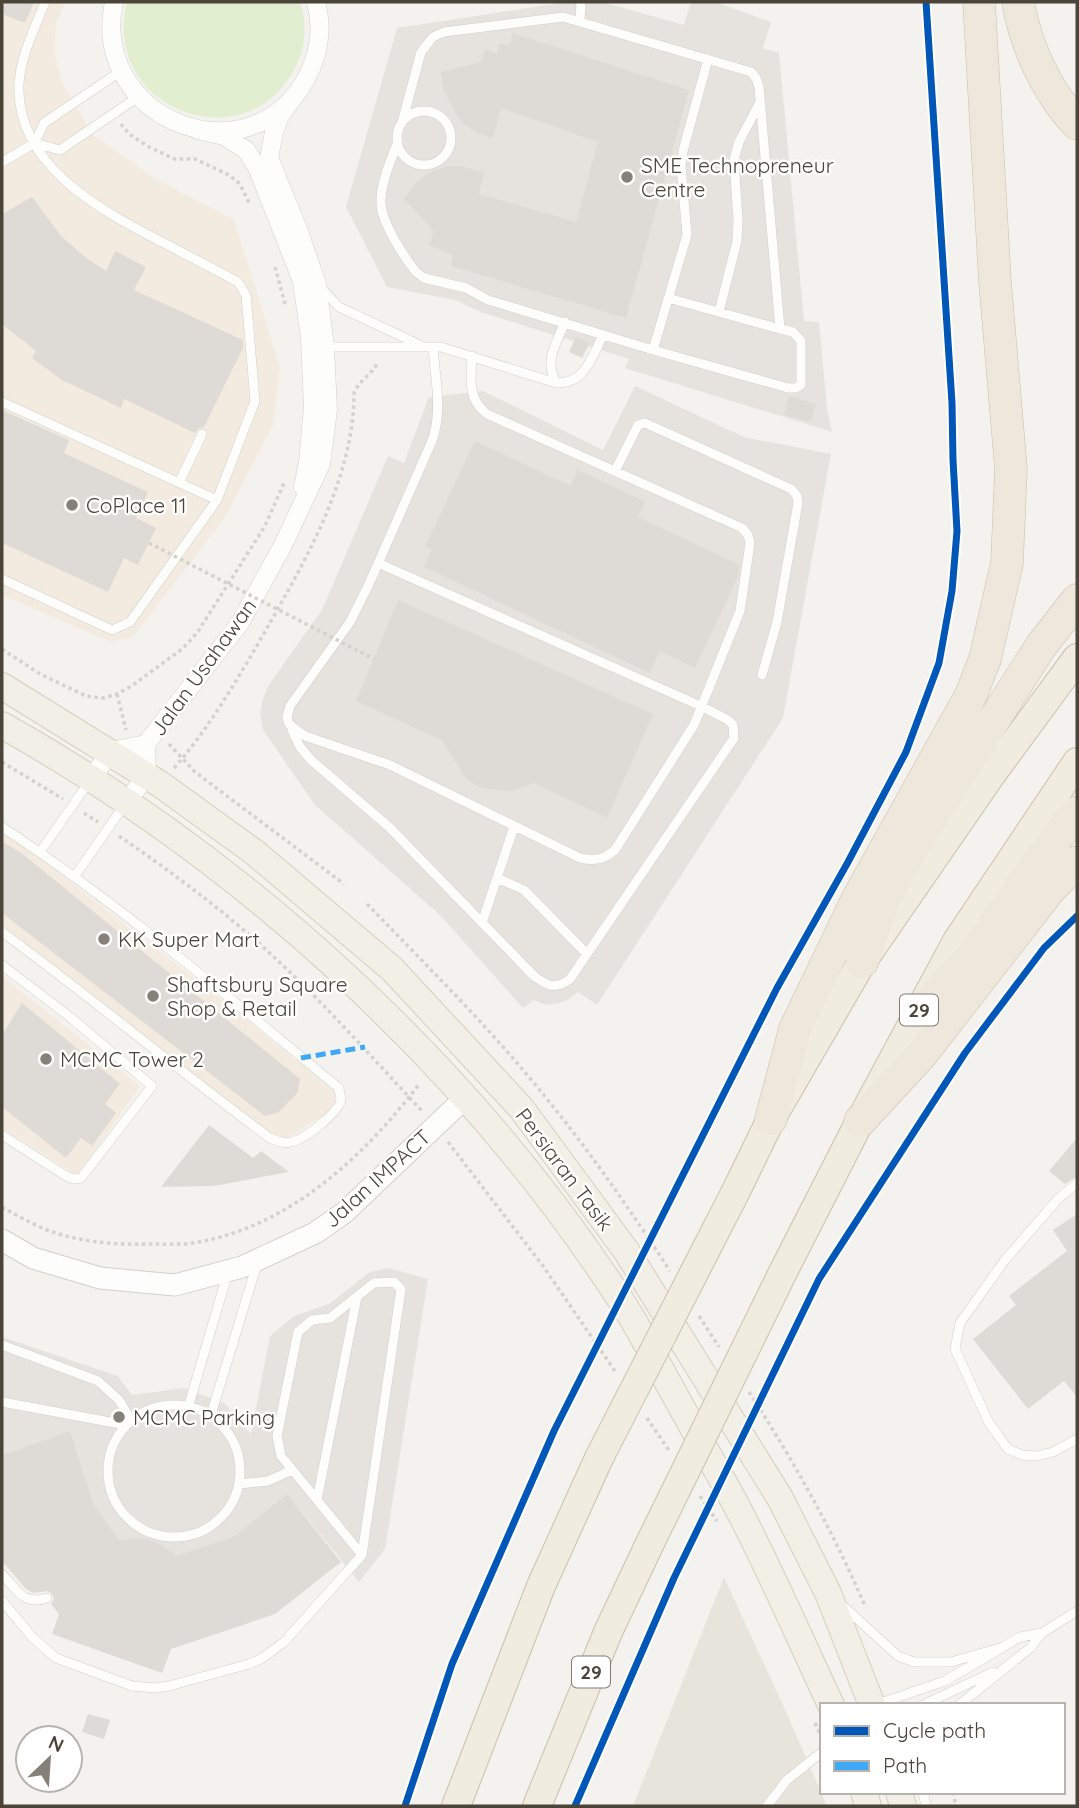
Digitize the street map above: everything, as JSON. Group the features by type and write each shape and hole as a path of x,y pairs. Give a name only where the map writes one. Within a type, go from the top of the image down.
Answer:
{"highway":[{"path":"771,1119 795,1029 858,898 971,695 985,659 1007,563 1012,469 995,282 979,2"},
{"path":"1018,2 1034,57 1065,111 1077,124"},
{"path":"862,962 884,900 909,853 1041,646 1077,600"},
{"path":"456,1806 541,1586 599,1458 771,1119 862,962 991,775 1077,658"},
{"name":"29","path":"537,1806 608,1632 783,1272 860,1121 918,1012 978,909 1077,762"},
{"path":"918,1012 975,953 1029,874 1077,812"},
{"path":"860,1121 921,1055 1044,897 1077,862"}],"main road":[{"name":"Persiaran Tasik","path":"2,686 129,747 147,775 254,852 392,969 521,1108 627,1252 780,1498 828,1593 873,1703"},
{"name":"Persiaran Tasik","path":"2,725 91,779 185,843 334,965 466,1097 570,1227 624,1306 735,1504 830,1703"}],"street":[{"path":"114,2 111,33 114,52 121,71 138,97"},
{"path":"198,130 249,126 279,109 303,84 311,70 319,38 320,21 316,2"},
{"name":"Jalan Usahawan","path":"147,775 129,747 240,623 297,515 308,462 313,407 318,343 317,284 269,158 280,116 303,84"},
{"name":"Jalan Usahawan","path":"138,97 148,107 172,121 234,141 246,150 257,167 302,281 318,343"},
{"path":"91,779 129,747"},
{"path":"126,803 147,775"},
{"name":"Jalan IMPACT","path":"2,1240 33,1258 100,1278 175,1285 228,1271 315,1233 344,1213 466,1097"}],"lane":[{"path":"2,579 112,630 130,622 217,500 255,401 246,295 239,282 107,214 74,191 49,165 35,143 22,117 19,82 23,60 45,2"},
{"path":"580,2 580,21"},
{"path":"668,298 780,329 793,332 801,341 801,385 788,388 653,350 488,300 466,288 424,278 416,272 383,216 381,204 421,51 433,37 444,32 563,17 751,72 757,78 760,101 780,329"},
{"path":"653,350 687,234 681,166 708,60"},
{"path":"2,162 35,143 44,123 121,71"},
{"path":"35,143 60,150 138,97"},
{"path":"719,312 737,241 734,160 739,142 760,101"},
{"path":"398,141 404,156 419,164 435,162 442,158 451,144 451,135 445,120 431,111 415,112 402,123"},
{"path":"317,284 340,307 421,346"},
{"path":"556,383 549,366 565,322"},
{"path":"318,343 433,347 472,356 556,383 566,383 584,372 603,335"},
{"path":"378,564 703,707 733,725 734,738 570,979 562,985 554,987 534,976 389,827 311,760 300,747 287,716 290,706 350,622 437,426 433,347"},
{"path":"293,728 305,737 390,765 514,827 580,858 592,860 605,858 615,850 703,707 740,611 750,544 748,535 742,528 486,414 480,409 471,391 472,356"},
{"path":"2,402 217,500"},
{"path":"615,471 638,425 645,423 790,489 797,496 777,622 762,675"},
{"path":"179,482 202,433"},
{"path":"40,852 91,779"},
{"path":"75,876 126,803"},
{"path":"2,827 75,876 157,939 339,1088 341,1098 331,1116 294,1141 283,1143 270,1138 188,1078 59,974 2,932"},
{"path":"482,923 514,827"},
{"path":"498,878 524,890 587,954"},
{"path":"2,965 152,1086 81,1178 66,1176 2,1135"},
{"path":"1077,1183 1058,1199 1005,1260 960,1323 955,1349 989,1423 1008,1449 1022,1455 1037,1456 1077,1439"},
{"path":"211,1418 259,1259"},
{"path":"188,1408 228,1271"},
{"path":"2,1601 33,1638 57,1658 132,1686 162,1687 250,1664 284,1642 362,1555 401,1289 394,1282 374,1283 330,1318 312,1320 298,1332 277,1436 281,1456 362,1555"},
{"path":"317,1500 356,1297"},
{"path":"2,1345 98,1381 119,1400 128,1422"},
{"path":"2,1402 128,1422"},
{"path":"158,1406 188,1408 211,1418 231,1435 238,1448 239,1484 229,1509 206,1531 175,1536 146,1528 121,1509 108,1483 108,1465 112,1449 128,1422 142,1412 158,1406"},
{"path":"239,1484 268,1481 292,1470"},
{"path":"2,1574 28,1600 36,1602 47,1598"},
{"path":"828,1593 866,1625 881,1643 898,1656 914,1662 951,1662 1003,1647"},
{"path":"961,1703 1013,1661 1042,1633 1077,1611"},
{"path":"880,1703 945,1681 1020,1637 1042,1633"},
{"path":"927,1703 1013,1661"},
{"path":"767,1806 787,1780 820,1751"}],"path":[{"path":"149,543 374,659"},
{"path":"117,694 129,747"},
{"path":"182,759 195,772 344,884"},
{"path":"2,762 170,871 272,955 365,1047 436,1126"},
{"path":"2,1207 41,1227 83,1240 126,1245 193,1243 258,1224 315,1191 356,1156 434,1065"},
{"path":"646,1250 652,1237"},
{"path":"591,1359 603,1334"},
{"path":"753,1416 765,1391"},
{"path":"705,1516 711,1503"}],"shaded area":[{"path":"2,2 65,2 56,24 54,52 62,83 92,134 154,178 234,220 280,367 273,425 226,516 133,637 111,642 2,595"},
{"path":"567,2 602,2 684,25 691,2 715,2 771,22 763,48 779,53 804,321 819,322 827,408 832,432 625,368 629,359 481,312 455,300 387,287 346,207 397,28"},
{"path":"635,386 744,437 831,454 783,718 597,1005 578,992 559,1003 545,1005 534,1000 523,1008 440,915 315,805 263,730 260,713 270,683 322,610 388,456 404,463 429,397 483,391 603,450"},
{"name":"Shaftsbury Square Shop & Retail","path":"2,833 28,849 227,1004 334,1091 336,1102 326,1113 285,1139 270,1133 2,925"},
{"name":"MCMC Tower 2","path":"2,976 140,1086 81,1171 75,1174 2,1128"},
{"name":"MCMC Parking","path":"388,1268 428,1279 385,1549 359,1582 287,1494 233,1537 177,1555 157,1542 143,1538 120,1542 94,1505 70,1431 2,1455 2,1337 118,1376 132,1395 184,1388 224,1403 251,1434 270,1336 294,1316 329,1304 370,1272"},
{"path":"724,1577 827,1806 633,1806"}],"green space":[{"path":"127,2 300,2 304,41 297,64 275,95 247,112 215,118 184,112 157,96 136,72 125,40"}],"building":[{"path":"2,2 34,2 25,23 2,14"},
{"name":"SME Technopreneur Centre","path":"512,33 689,90 626,318 451,266 453,255 429,245 434,231 404,199 417,181 431,172 446,166 461,166 484,172 479,194 576,222 598,142 501,108 493,138 480,134 466,126 457,116 443,89 441,72 481,62 485,49 497,53 499,44 510,45"},
{"path":"32,197 61,236 85,257 106,271 115,251 146,267 134,290 243,340 243,348 204,427 195,433 124,399 121,408 62,380 32,358 36,351 2,324 2,214"},
{"path":"576,337 590,343 582,358 569,352"},
{"path":"789,396 816,404 811,422 784,415"},
{"name":"CoPlace 11","path":"2,410 69,440 64,453 148,492 136,518 156,528 138,565 124,558 108,592 2,543"},
{"path":"475,441 571,486 578,470 646,502 638,517 740,565 738,577 695,668 660,651 650,673 424,567 432,549 425,546"},
{"path":"398,600 653,714 607,818 534,783 511,791 481,788 466,779 443,741 356,701"},
{"name":"Shaftsbury Square Shop & Retail","path":"2,842 20,852 300,1079 298,1092 279,1112 265,1116 2,913"},
{"name":"MCMC Tower 2","path":"22,1003 120,1084 105,1104 116,1113 92,1146 81,1138 66,1158 2,1107 2,1035"},
{"path":"209,1125 253,1158 261,1151 289,1172 214,1186 161,1187"},
{"path":"1077,1138 1077,1176 1065,1184 1049,1171"},
{"path":"1077,1214 1077,1397 1064,1381 1028,1409 973,1339 1016,1305 1009,1296 1067,1251 1053,1230"},
{"path":"70,1431 94,1505 119,1540 143,1538 157,1542 177,1555 233,1537 287,1494 341,1562 275,1614 171,1649 162,1673 52,1634 59,1614 51,1604 54,1599 52,1594 48,1591 33,1593 26,1589 2,1561 2,1455"},
{"path":"88,1714 110,1720 104,1739 84,1733"}],"marked path":[{"path":"301,1058 365,1047"}],"cycle path":[{"path":"405,1806 452,1664 554,1431 777,988 906,752 939,663 952,591 957,531 952,403 926,2"},
{"path":"575,1806 674,1578 819,1279 965,1053 1044,948 1077,916"}],"place":[{"name":"SME Technopreneur Centre","path":"627,177"},
{"name":"CoPlace 11","path":"72,505"},
{"name":"KK Super Mart","path":"104,939"},
{"name":"Shaftsbury Square Shop & Retail","path":"153,996"},
{"name":"MCMC Tower 2","path":"46,1059"},
{"name":"MCMC Parking","path":"119,1417"}]}
